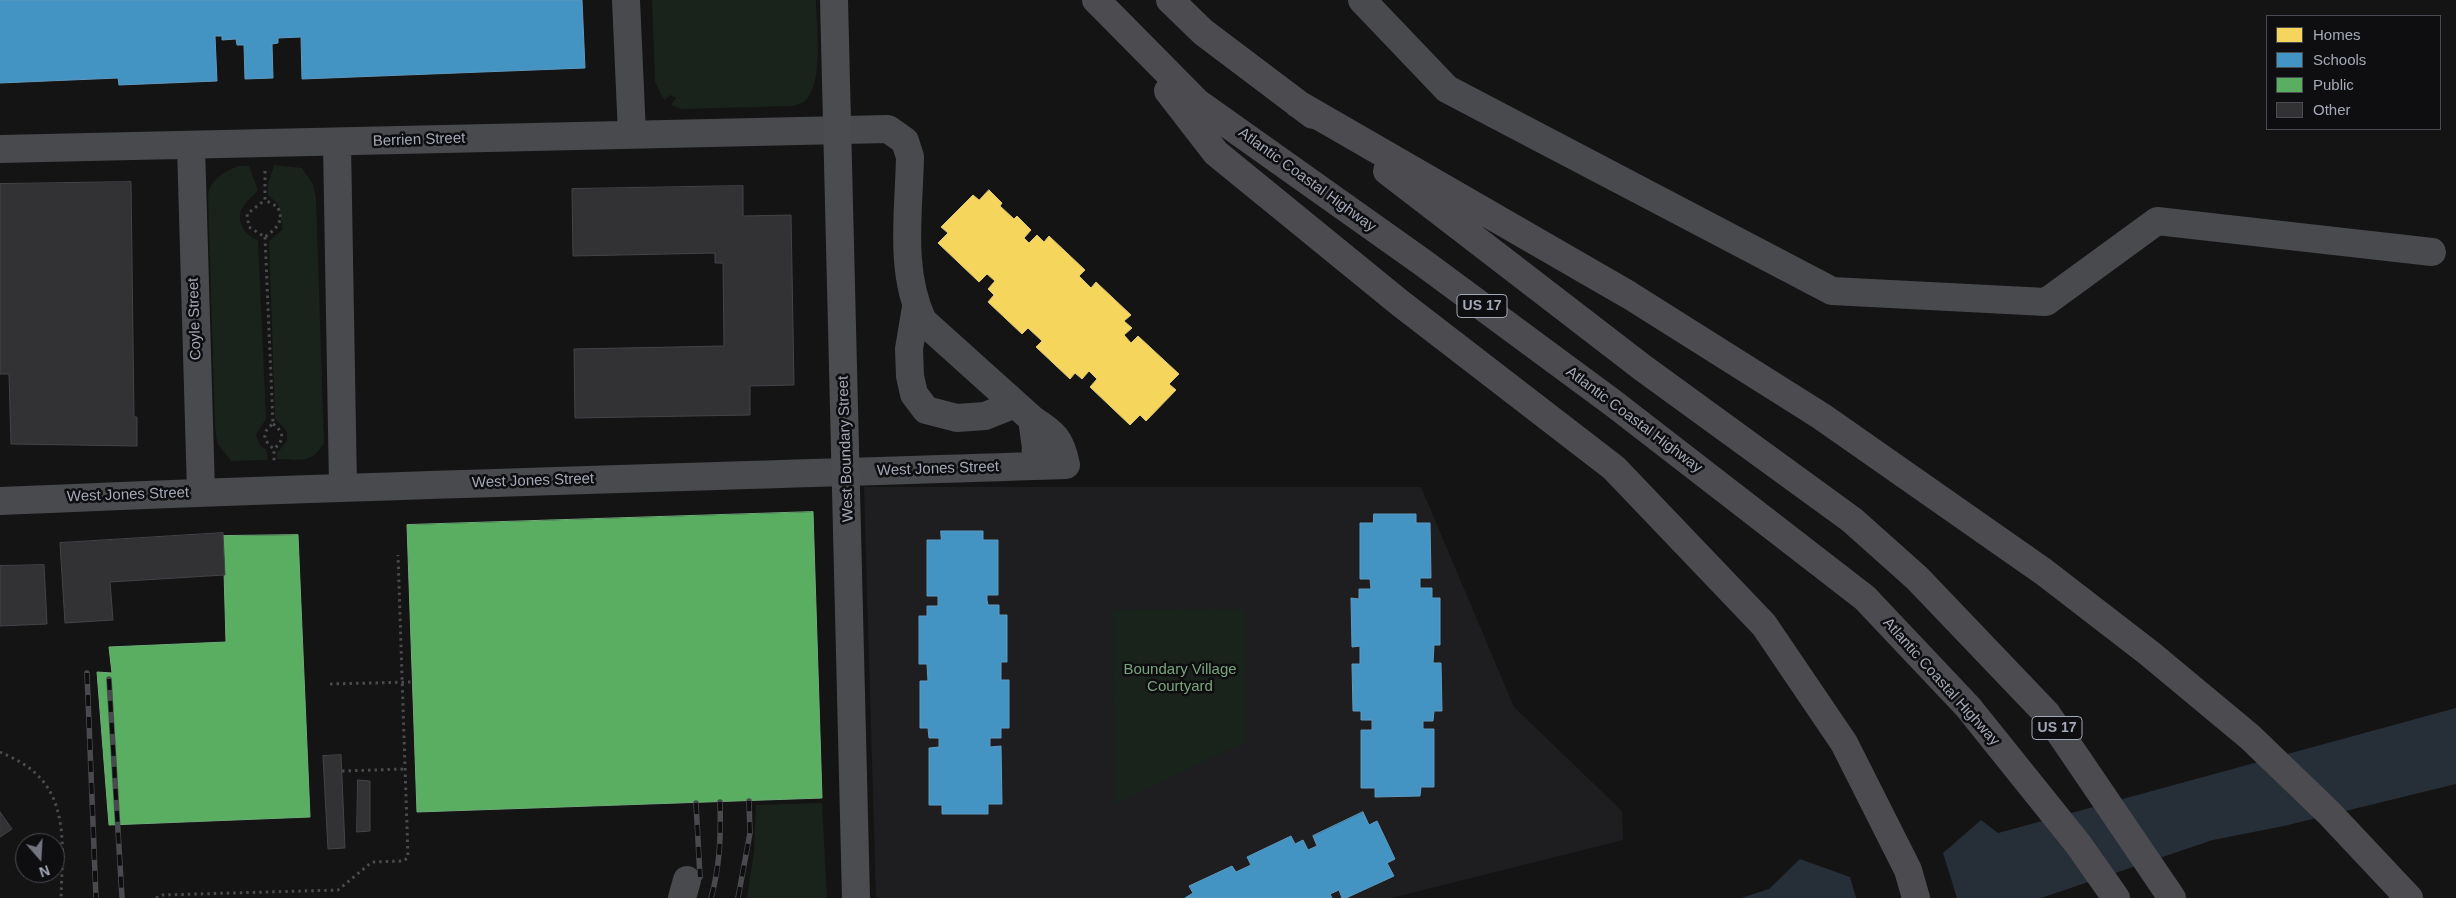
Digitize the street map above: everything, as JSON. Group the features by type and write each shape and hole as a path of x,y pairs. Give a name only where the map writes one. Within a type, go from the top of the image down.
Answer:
{"highway":[{"name":"US 17","path":"1170,0 1203,32 1643,368 1852,520 1917,578 2048,714 2172,898"},
{"path":"1100,4 1216,153 1408,309 1614,468 1764,625 1844,743 1908,870 1916,898"},
{"name":"Atlantic Coastal Highway","path":"1100,4 1198,103 1422,262 1613,403 1864,598 1968,707 2078,844 2116,898"},
{"path":"1298,104 1629,295 1821,416 2044,572 2149,653 2250,738 2329,813 2409,898"}],"main road":[{"name":"West Boundary Street","path":"834,0 856,898"}],"street":[{"path":"626,0 641,133"},
{"path":"641,133 645,0"},
{"path":"1362,0 1448,90 1832,291 2046,302 2157,221 2432,252"},
{"name":"Berrien Street","path":"0,149 155,144 190,146 337,143 641,133 888,129 905,141 910,157 908,264 916,307"},
{"path":"337,143 343,487"},
{"name":"Coyle Street","path":"190,146 201,492"},
{"path":"916,307 909,349 910,376 914,394 926,410 957,418 1024,412"},
{"path":"916,307 923,321 1024,412 1036,448 1034,466"},
{"name":"West Jones Street","path":"0,501 343,487 1066,465 1063,446 1052,432 1024,412"}],"path":[{"path":"265,163 265,200"},
{"path":"265,200 247,214 249,227 265,237"},
{"path":"265,200 278,207 281,219 275,229 265,237"},
{"path":"265,237 273,424 265,432 264,438 267,444 274,449"},
{"path":"273,424 280,429 283,436 281,442 274,449 274,468"},
{"path":"156,898 162,895 338,890 372,862 404,861 408,858 398,555"},
{"path":"330,684 412,682"},
{"path":"0,752 33,770 49,788 59,812 62,847 61,898"},
{"path":"342,771 405,769"}],"shaded area":[{"path":"864,487 1421,487 1514,707 1622,811 1623,840 1391,898 876,898"},
{"path":"2456,708 2456,784 2284,826 2213,840 2041,898 1957,898 1943,853 1981,820 1998,833"},
{"path":"1800,859 1850,877 1856,898 1741,898 1769,889"}],"green space":[{"path":"652,0 816,0 818,51 816,78 807,99 793,106 682,109 671,105 676,98 670,95 665,100 655,81"},
{"path":"274,165 302,168 313,184 316,198 324,443 314,455 299,460 277,459 277,453 287,441 287,432 275,418 269,241 283,229 278,204 268,195 268,184"},
{"path":"238,166 249,166 258,190 241,210 240,221 248,234 258,240 266,419 256,435 260,445 266,450 268,460 231,461 217,443 215,427 208,194 212,184 223,173"},
{"name":"Boundary Village Courtyard","path":"1245,609 1246,742 1115,804 1113,610"},
{"path":"822,803 827,898 747,898 754,851 756,805"}],"building: Homes":[{"path":"989,190 1002,203 1000,206 1014,219 1017,216 1031,230 1024,238 1029,243 1037,235 1044,242 1049,236 1085,270 1079,276 1091,288 1096,282 1131,315 1124,321 1132,328 1124,335 1131,343 1138,336 1179,374 1169,384 1176,390 1146,421 1140,415 1130,425 1090,387 1097,379 1089,371 1082,379 1075,373 1070,379 1036,347 1042,341 1028,328 1022,334 988,302 994,295 988,289 995,281 987,274 979,282 938,243 948,233 941,227 973,195 979,200"}],"building: Schools":[{"path":"0,0 582,0 585,68 302,79 301,37 278,38 278,43 272,44 273,78 245,79 244,45 237,45 236,39 222,40 222,36 215,36 217,81 119,85 118,78 0,83"},
{"path":"1374,514 1416,514 1416,523 1430,523 1431,578 1420,578 1420,588 1432,588 1432,598 1440,598 1440,645 1434,645 1433,663 1441,663 1442,711 1434,711 1433,721 1423,721 1423,729 1434,729 1434,787 1421,787 1420,796 1375,797 1375,788 1361,788 1361,730 1372,730 1372,720 1361,720 1361,711 1353,711 1352,664 1360,664 1360,646 1352,647 1351,598 1359,599 1359,589 1371,589 1370,579 1360,579 1360,523 1373,523"},
{"path":"941,531 983,531 983,540 998,540 998,595 987,595 987,600 988,605 999,605 999,615 1007,615 1007,662 1001,662 1001,680 1009,680 1009,728 1001,728 1001,738 990,738 990,747 1001,746 1002,804 988,804 988,814 942,814 942,805 929,805 929,748 939,747 939,738 929,738 928,728 920,728 920,681 928,681 927,664 919,664 919,616 927,616 927,606 938,606 938,596 927,596 927,540 941,540"},
{"path":"1363,812 1369,825 1377,821 1395,859 1387,863 1394,876 1346,898 1342,898 1339,890 1330,894 1332,898 1185,898 1193,893 1189,886 1232,866 1236,872 1251,865 1247,857 1291,836 1295,844 1303,840 1308,850 1317,846 1313,836"}],"building: Public":[{"path":"813,512 822,798 417,812 407,525"},
{"path":"298,535 310,817 109,825 97,672 112,673 109,647 226,642 223,536"}],"building: Other":[{"path":"131,182 134,417 137,417 137,446 11,444 9,374 0,374 0,184"},
{"path":"743,186 743,216 791,215 794,385 750,386 750,415 575,418 574,349 724,346 723,263 715,263 715,253 573,256 572,189"},
{"path":"223,533 225,575 110,582 113,620 65,623 60,543"},
{"path":"44,565 47,624 0,626 0,566"},
{"path":"341,755 345,848 328,849 323,756"},
{"path":"358,780 370,781 370,831 357,832"},
{"path":"0,812 12,829 0,837"}],"railway":[{"path":"87,673 96,898"},
{"path":"109,679 122,898"},
{"path":"738,898 750,833 749,801"},
{"path":"711,898 719,850 720,802"},
{"path":"696,803 700,877"}]}
